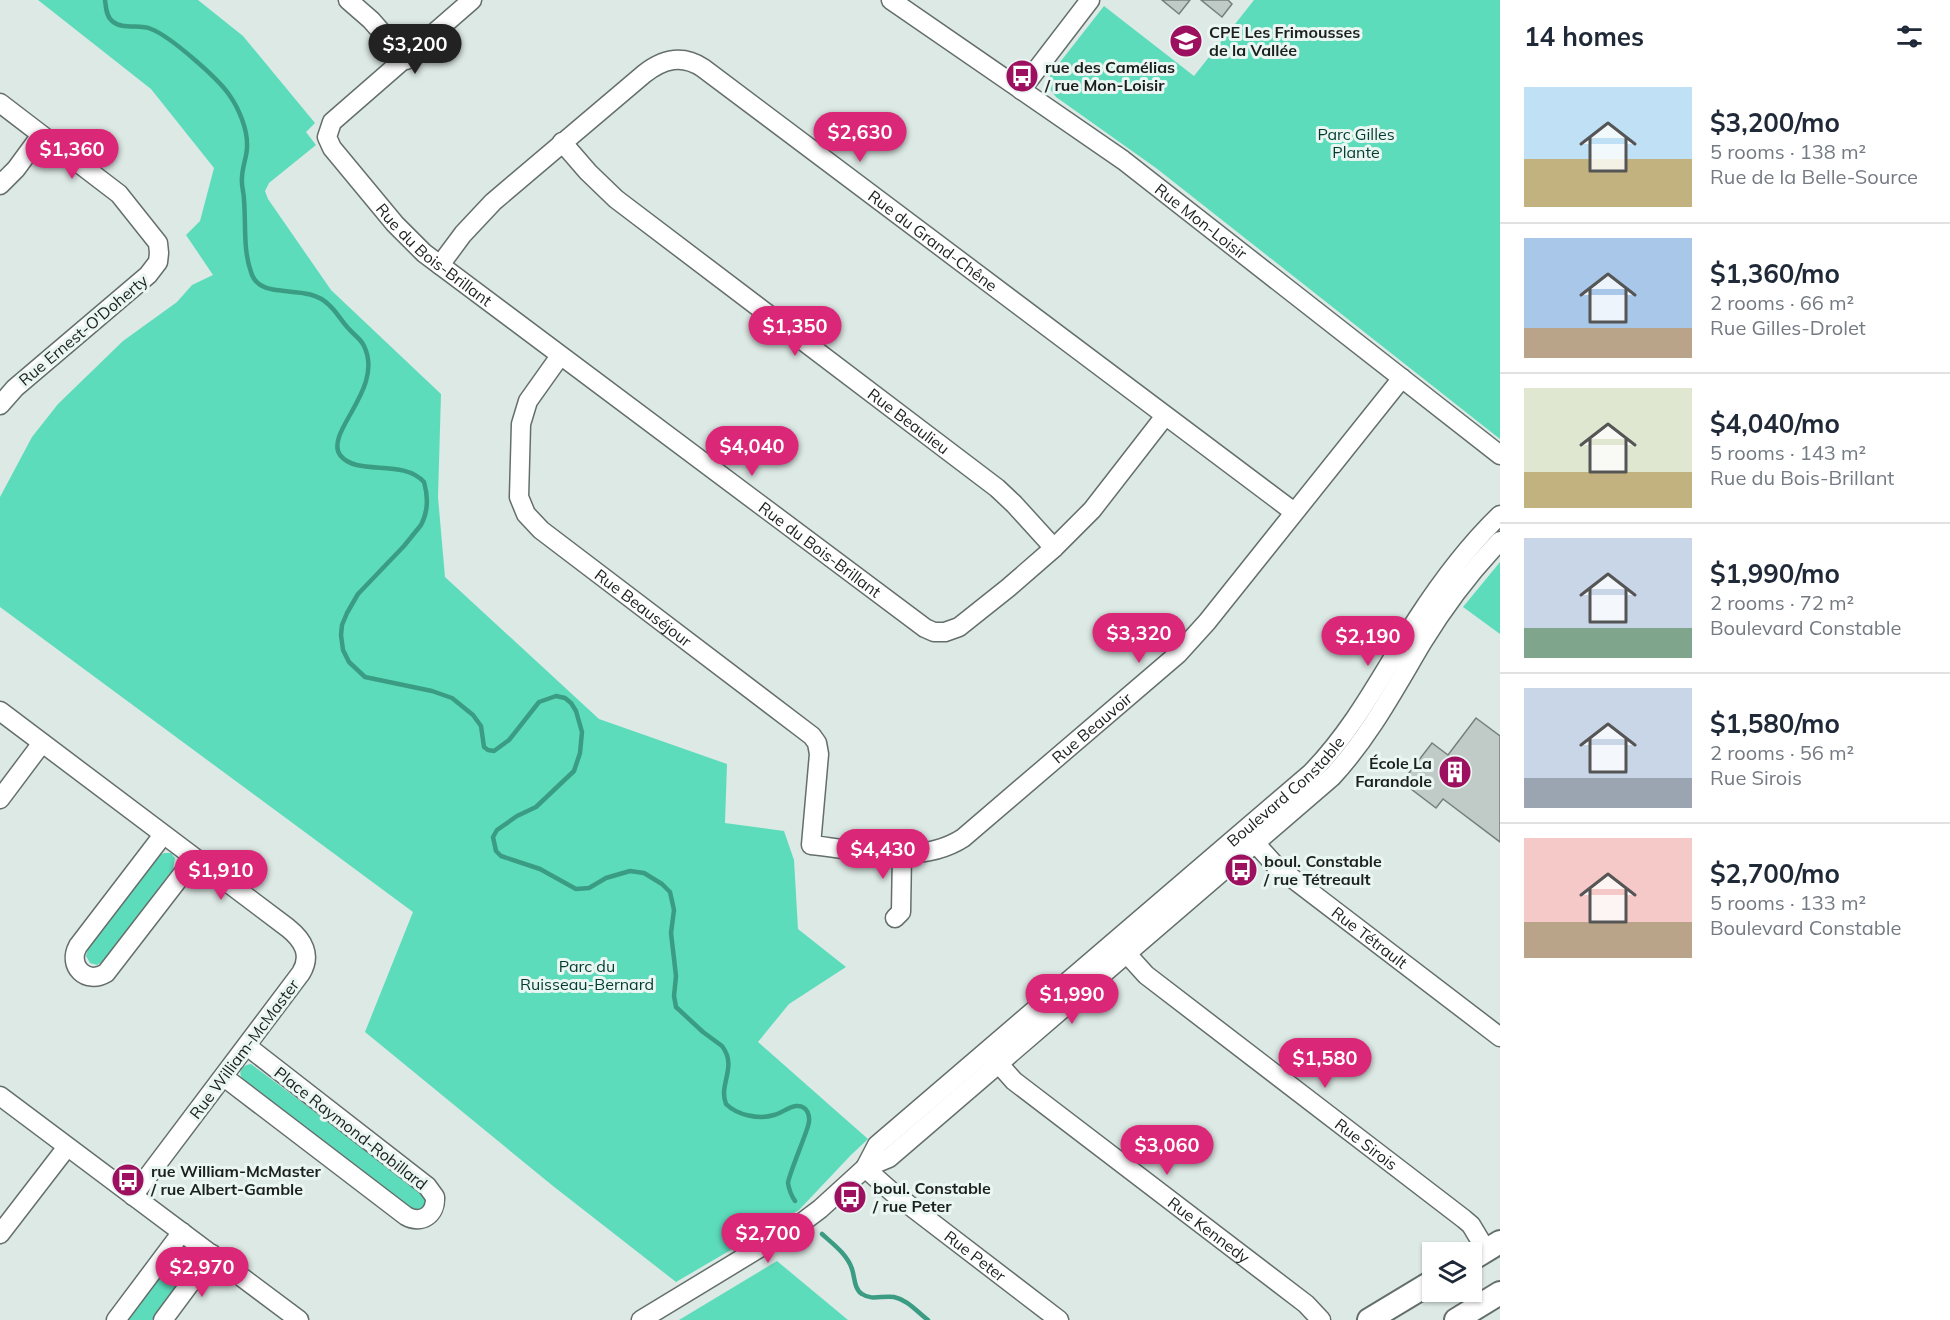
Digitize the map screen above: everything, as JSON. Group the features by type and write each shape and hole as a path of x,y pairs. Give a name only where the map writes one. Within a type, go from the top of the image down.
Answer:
{"main road":[{"path":"1369,1320 1422,1288"},
{"path":"1456,1320 1500,1293"}],"street":[{"path":"348,0 371,20 406,60 472,0"},
{"name":"Rue Mon-Loisir","path":"891,0 1123,159 1500,456"},
{"path":"1022,90 1090,0"},
{"name":"Rue du Grand-Chêne","path":"440,265 479,216 562,142 653,66 676,59 699,65 1294,512"},
{"name":"Rue du Bois-Brillant","path":"406,60 332,122 328,129 328,140 339,157 396,224 440,265 920,625 930,630 945,632 959,627 1054,548 1092,510 1165,416"},
{"path":"0,103 41,135 0,185"},
{"name":"Rue Ernest-O'Doherty","path":"0,405 15,388 148,275 156,266 159,253 156,239 117,192 41,135"},
{"name":"Rue Beaulieu","path":"562,142 616,199 997,488 1054,548"},
{"name":"Rue Beauséjour","path":"560,356 531,396 523,412 518,484 523,509 529,519 541,530 812,736 817,743 819,754 811,845"},
{"name":"Rue Beauvoir","path":"811,845 918,854 949,846 963,838 1159,671 1198,633 1401,378"},
{"name":"Boulevard Constable","path":"993,1057 1127,954 1250,837 1311,773 1342,739 1358,717 1438,588 1462,556 1500,515"},
{"name":"Boulevard Constable","path":"641,1320 804,1221 865,1168 889,1158 993,1057 1250,837 1332,777 1359,746 1383,711 1444,610 1500,541"},
{"name":"Rue William-McMaster","path":"0,711 296,935 306,951 304,969 133,1196"},
{"path":"0,799 42,743"},
{"path":"163,835 75,950 74,962 80,972 95,977 106,973 194,859"},
{"name":"Rue Tétrault","path":"1250,837 1275,865 1500,1037"},
{"path":"895,918 901,912 902,854"},
{"name":"Rue Sirois","path":"1127,954 1146,975 1464,1218 1471,1225 1486,1250"},
{"name":"Place Raymond-Robillard","path":"224,1077 409,1218 424,1218 432,1211 435,1197 427,1186 247,1046"},
{"name":"Rue Kennedy","path":"993,1057 1014,1081 1305,1304 1321,1320"},
{"path":"0,1096 299,1320"},
{"path":"0,1234 67,1147"},
{"name":"Rue Peter","path":"865,1168 892,1192 1059,1320"},
{"path":"116,1320 182,1232"},
{"path":"163,1320 212,1254"}],"green space":[{"name":"Parc du Ruisseau-Bernard","path":"38,0 198,0 243,36 315,123 306,132 316,145 269,183 265,191 268,199 331,290 441,394 438,497 445,577 599,719 727,764 725,823 784,831 794,860 798,929 846,967 789,1004 758,1042 868,1139 799,1210 676,1282 553,1186 365,1032 413,912 0,607 0,497 32,437 58,404 123,341 177,302 192,285 213,275 186,235 200,221 214,168 151,89"},
{"name":"Parc Gilles Plante","path":"1254,0 1500,0 1500,439 1156,168 1056,97 1050,89 1050,75 1104,6 1194,76"},
{"path":"1500,562 1500,634 1463,607"},
{"path":"171,853 175,858 173,869 104,961 97,965 90,963 86,956 88,949 160,855"},
{"path":"251,1064 422,1192 427,1203 422,1210 412,1209 243,1080 240,1074 241,1069"},
{"path":"184,1250 192,1253 194,1263 152,1320 128,1320 177,1254"},
{"path":"777,1261 848,1320 679,1320"}],"building":[{"path":"1162,0 1190,0 1179,14"},
{"path":"1201,0 1228,0 1232,4 1222,17"},
{"name":"École La Farandole","path":"1476,718 1500,736 1500,842 1443,799 1436,808 1402,782 1432,743 1448,755"}],"waterway":[{"path":"105,0 107,14 112,21 116,24 151,29 170,40 216,79 237,107 247,140 242,181 246,246 248,264 256,281 274,290 308,294 319,298 332,308 364,346 368,362 367,378 340,434 337,445 340,455 357,465 404,471 424,482 427,504 421,525 358,594 347,613 341,635 343,650 349,662 365,677 432,691 452,698 473,715 481,726 484,747 488,750 494,751 509,740 539,702 556,696 565,698 571,703 576,711 582,732 580,753 574,771 536,807 517,816 497,830 493,837 496,851 501,856 540,869 576,889 589,888 606,878 630,871 644,873 670,892 674,910 671,933 676,976 674,996 676,1007 722,1046 728,1061 724,1089 726,1104 742,1114 755,1117 774,1115 796,1106 803,1107 808,1112 808,1126 788,1183 795,1201"},
{"path":"822,1234 847,1259 859,1292 870,1297 899,1299 908,1303 928,1320"}],"place":[{"name":"CPE Les Frimousses de la Vallée","path":"1186,41"},
{"name":"rue des Camélias / rue Mon-Loisir","path":"1022,76"},
{"name":"École La Farandole","path":"1455,772"},
{"name":"boul. Constable / rue Tétreault","path":"1241,870"},
{"name":"rue William-McMaster / rue Albert-Gamble","path":"128,1180"},
{"name":"boul. Constable / rue Peter","path":"850,1197"}]}
